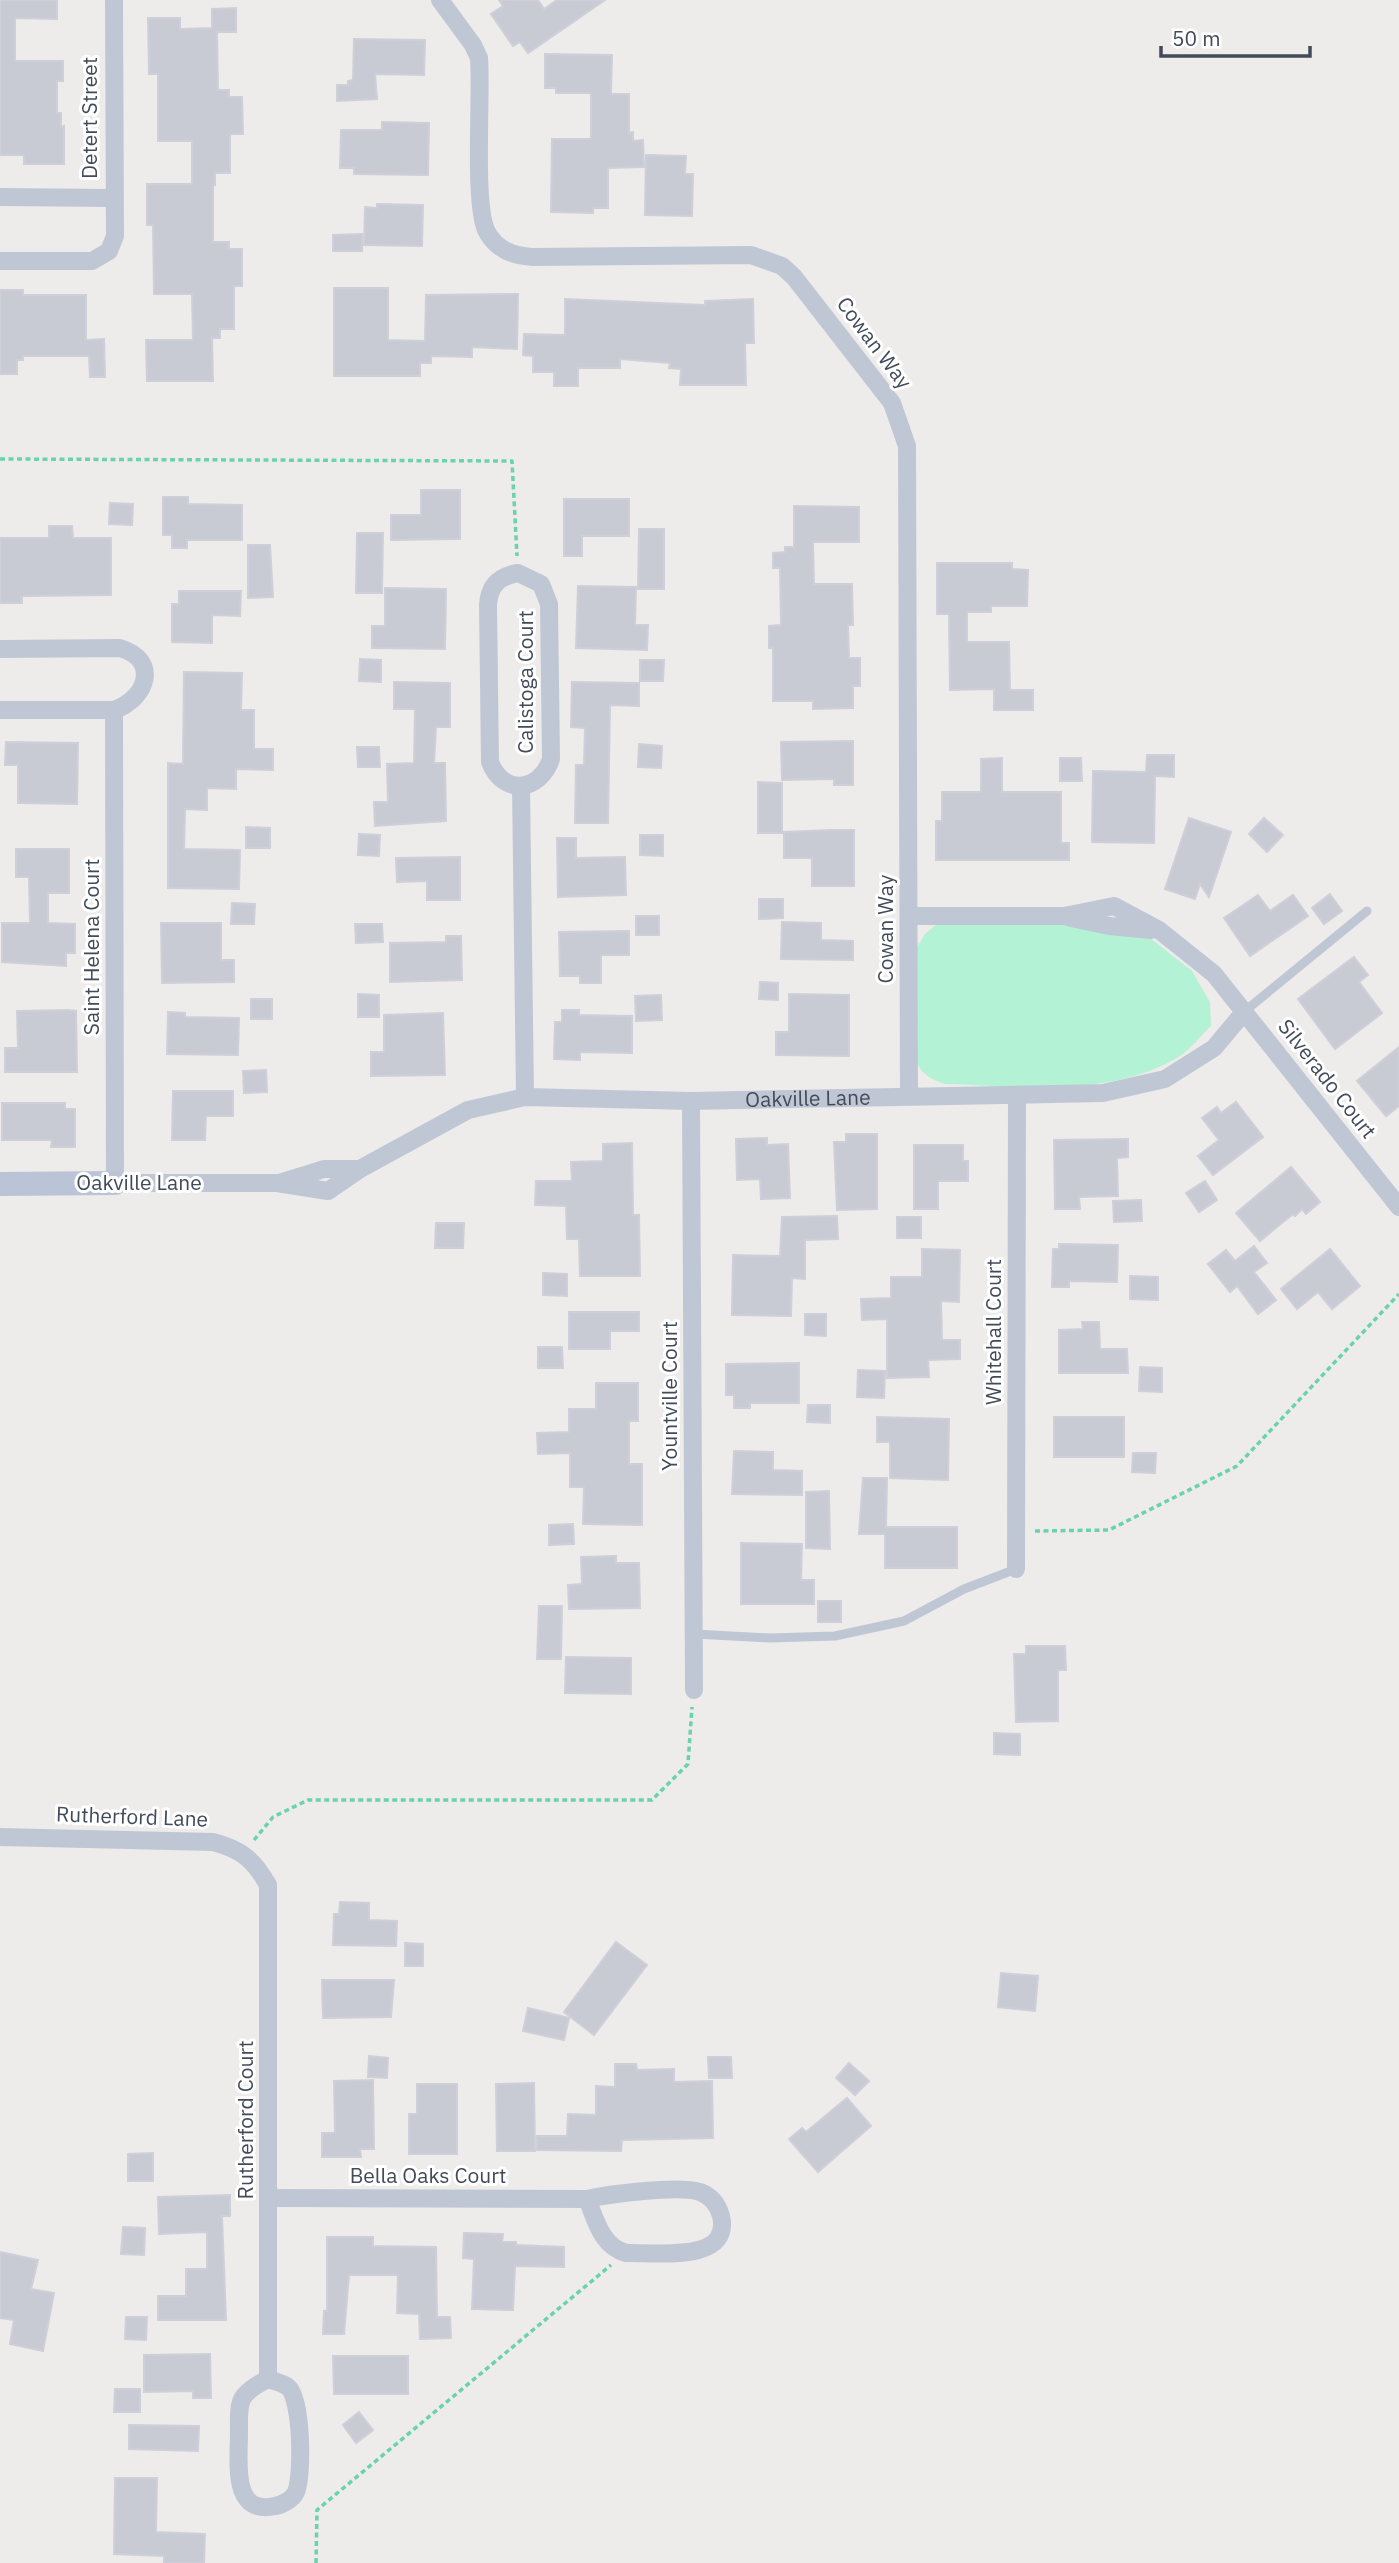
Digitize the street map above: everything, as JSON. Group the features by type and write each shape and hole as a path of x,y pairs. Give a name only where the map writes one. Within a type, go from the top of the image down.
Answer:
{"street":[{"name":"Detert Street","path":"0,261 92,261 109,251 115,236 112,198 114,0"},
{"name":"Cowan Way","path":"439,0 473,45 479,58 482,216 494,242 505,251 532,257 751,255 767,258 794,277 892,402 907,446 909,1095"},
{"path":"0,197 112,198"},
{"name":"Calistoga Court","path":"518,573 541,584 547,595 550,630 551,759 547,772 537,782 520,787 503,781 490,762 488,605 488,595 495,582 506,575 518,573"},
{"path":"0,649 120,648 130,651 139,659 145,681 140,694 131,704 114,710 0,709"},
{"name":"Saint Helena Court","path":"114,710 115,1183"},
{"path":"520,787 525,1097"},
{"name":"Silverado Court","path":"909,916 1064,916 1114,906 1159,930 1214,974 1399,1207"},
{"name":"Oakville Lane","path":"0,1184 277,1183 328,1191 360,1169 468,1110 525,1097 691,1101 1103,1093 1165,1079 1214,1048 1245,1011"},
{"name":"Whitehall Court","path":"1016,1569 1017,1095"},
{"name":"Yountville Court","path":"691,1101 694,1690"},
{"name":"Rutherford Lane","path":"0,1838 213,1842 250,1859"},
{"name":"Rutherford Court","path":"250,1859 268,1885 268,2379"},
{"name":"Bella Oaks Court","path":"269,2198 587,2199 621,2192 699,2191 712,2198 721,2226 709,2248 700,2252 626,2253"},
{"path":"587,2199 606,2241 614,2249 626,2253"},
{"path":"268,2379 288,2386 298,2402 299,2466 295,2495 281,2505 270,2507 257,2506 243,2497 239,2483 239,2401 249,2389 268,2379"}],"lane":[{"path":"1245,1011 1367,911"},
{"path":"694,1634 770,1638 835,1636 904,1621 964,1589 1016,1569"}],"path":[{"path":"0,459 512,461 518,573"},
{"path":"1016,1531 1109,1530 1237,1466 1399,1294"},
{"path":"250,1859 273,1817 308,1800 652,1800 688,1764 694,1690"},
{"path":"316,2563 317,2510 626,2253"}],"green space":[{"path":"938,923 1065,924 1149,937 1192,971 1210,1002 1211,1026 1180,1056 1153,1069 1096,1084 1035,1087 938,1082 922,1071 912,1048 918,1042 914,952 925,934"}],"building":[{"path":"0,0 57,0 57,19 15,18 15,61 63,61 63,81 57,81 57,113 61,113 61,127 64,126 64,164 24,164 24,155 0,155"},
{"path":"499,0 538,0 544,9 557,0 605,0 528,53 520,42 513,46 491,14 503,6"},
{"path":"236,8 236,32 217,32 218,90 229,90 229,97 242,97 243,134 230,134 230,173 215,173 213,185 213,242 229,242 229,249 242,249 242,286 234,286 234,329 220,329 220,338 212,338 213,381 147,381 146,340 193,340 192,294 154,294 153,225 147,225 147,184 192,184 192,141 158,141 158,74 149,74 148,18 180,18 180,29 212,28 212,9"},
{"path":"354,39 425,40 424,75 375,74 377,99 337,101 337,85 348,85 348,81 353,80"},
{"path":"545,54 612,55 611,94 629,94 629,133 633,132 633,141 643,140 644,167 608,168 608,208 593,208 593,213 551,212 552,139 591,139 591,93 556,93 556,88 545,88"},
{"path":"382,122 429,123 428,175 354,174 354,168 340,168 341,130 382,130"},
{"path":"646,155 686,156 685,174 693,174 692,216 645,215"},
{"path":"377,204 423,205 422,246 364,245 365,207 377,208"},
{"path":"362,234 362,251 333,251 333,235"},
{"path":"334,288 388,288 388,340 425,341 426,295 518,294 517,349 472,347 472,357 431,356 431,363 420,363 420,376 334,376"},
{"path":"0,290 23,290 23,295 86,295 86,340 104,339 105,377 90,377 89,356 23,356 23,360 17,360 17,374 0,374"},
{"path":"565,299 705,305 705,301 753,299 754,343 745,343 746,385 680,385 681,369 669,368 670,363 620,359 620,368 578,368 578,386 554,386 554,372 533,372 533,356 523,355 524,334 565,335"},
{"path":"421,490 460,490 460,539 391,540 391,515 421,515"},
{"path":"163,497 188,497 188,504 242,505 242,540 187,540 187,548 172,548 172,535 163,535"},
{"path":"564,499 629,499 629,536 582,536 582,556 564,556"},
{"path":"110,503 133,504 132,525 109,524"},
{"path":"794,506 859,507 859,542 813,542 814,584 852,584 853,625 848,625 849,658 860,658 860,686 853,686 853,708 813,709 813,701 773,701 773,648 769,648 769,626 781,625 780,568 773,568 773,553 785,552 785,547 794,547"},
{"path":"49,526 72,526 73,538 111,538 111,595 22,596 22,603 0,603 0,538 49,538"},
{"path":"639,529 664,529 664,589 638,589"},
{"path":"357,533 383,533 382,593 356,593"},
{"path":"248,545 270,545 273,597 248,598"},
{"path":"937,563 1012,563 1012,569 1028,570 1027,606 991,606 991,612 967,612 967,642 1009,642 1010,690 1033,690 1033,710 994,710 994,689 950,690 949,614 937,614"},
{"path":"578,586 636,587 635,625 648,625 647,650 576,648"},
{"path":"385,588 446,589 445,649 372,648 372,626 385,626"},
{"path":"179,591 241,591 240,616 212,615 212,643 172,642 172,604 179,604"},
{"path":"360,659 381,660 381,682 359,681"},
{"path":"640,660 664,660 663,681 640,681"},
{"path":"184,672 242,673 241,710 254,710 254,749 273,749 273,770 236,769 236,789 207,788 207,810 185,809 184,849 240,850 239,889 168,888 168,763 183,764"},
{"path":"394,682 450,683 450,727 436,727 434,763 445,763 446,821 375,826 374,802 388,802 387,764 414,763 415,709 394,709"},
{"path":"572,682 639,683 639,706 610,705 608,823 575,823 576,765 584,765 585,728 571,727"},
{"path":"853,741 853,785 834,785 834,779 782,780 781,742"},
{"path":"6,742 78,743 77,804 18,803 18,765 5,765"},
{"path":"639,744 662,746 661,768 638,767"},
{"path":"357,747 379,747 380,767 358,767"},
{"path":"1147,755 1174,755 1174,777 1155,776 1154,843 1092,842 1093,771 1146,772"},
{"path":"1002,758 1002,792 1061,792 1061,843 1069,843 1069,860 936,860 936,821 942,821 942,792 981,792 981,759"},
{"path":"1060,758 1081,758 1082,781 1060,781"},
{"path":"758,782 782,783 782,833 758,833"},
{"path":"1189,818 1231,832 1209,897 1200,884 1195,899 1165,889"},
{"path":"1264,818 1283,835 1267,852 1249,834"},
{"path":"246,827 270,828 270,848 246,848"},
{"path":"854,830 854,886 812,886 812,858 784,858 784,832"},
{"path":"359,834 380,835 379,856 358,855"},
{"path":"640,835 663,835 663,856 640,855"},
{"path":"557,838 576,838 576,858 625,857 626,895 558,897"},
{"path":"16,849 69,849 69,893 48,893 48,923 75,924 75,953 66,953 66,966 2,962 2,923 30,923 29,877 16,877"},
{"path":"460,857 460,900 427,900 427,881 397,882 396,858"},
{"path":"1330,894 1342,911 1324,924 1312,908"},
{"path":"1258,895 1270,911 1293,895 1308,916 1250,956 1224,918"},
{"path":"759,899 783,899 783,918 759,919"},
{"path":"232,903 255,904 254,924 231,924"},
{"path":"636,916 659,916 659,935 636,935"},
{"path":"782,922 821,923 821,940 853,941 853,960 781,959"},
{"path":"161,923 221,923 221,960 234,960 234,982 162,983"},
{"path":"355,924 382,924 383,942 356,943"},
{"path":"629,931 629,955 601,955 601,983 580,983 580,976 560,976 559,932"},
{"path":"446,936 461,936 462,980 390,982 390,943 446,942"},
{"path":"1354,957 1368,975 1359,982 1382,1013 1335,1049 1298,999"},
{"path":"760,982 778,983 778,1000 759,999"},
{"path":"358,994 379,995 379,1017 358,1017"},
{"path":"789,994 849,995 849,1056 776,1055 776,1032 789,1032"},
{"path":"661,995 662,1020 636,1021 635,996"},
{"path":"251,999 272,999 272,1019 251,1019"},
{"path":"562,1010 579,1010 579,1015 632,1016 632,1053 580,1052 580,1060 554,1059 555,1022 562,1022"},
{"path":"17,1011 76,1011 77,1072 5,1072 5,1048 18,1048"},
{"path":"168,1012 185,1013 185,1017 239,1018 238,1055 167,1054"},
{"path":"443,1013 445,1075 371,1076 371,1052 384,1052 384,1015"},
{"path":"1399,1047 1399,1106 1386,1116 1357,1081"},
{"path":"266,1070 267,1092 244,1093 243,1071"},
{"path":"173,1091 233,1091 233,1116 206,1116 205,1140 172,1140"},
{"path":"1236,1102 1263,1137 1213,1175 1198,1156 1219,1140 1202,1118 1217,1107 1221,1113"},
{"path":"2,1103 65,1103 65,1109 75,1109 75,1147 51,1147 52,1140 2,1140"},
{"path":"846,1134 877,1134 877,1209 837,1210 834,1142 846,1142"},
{"path":"767,1138 767,1145 788,1144 790,1198 761,1199 760,1179 737,1180 736,1139"},
{"path":"1128,1139 1128,1157 1117,1158 1118,1196 1079,1197 1080,1209 1055,1209 1054,1140"},
{"path":"632,1143 633,1215 639,1215 640,1276 580,1276 579,1239 567,1239 566,1206 535,1205 536,1181 572,1181 571,1162 603,1161 603,1144"},
{"path":"914,1145 963,1145 963,1161 968,1161 968,1181 938,1181 938,1209 914,1209"},
{"path":"1291,1167 1320,1202 1306,1214 1302,1209 1295,1216 1293,1214 1260,1241 1236,1213"},
{"path":"1205,1181 1217,1200 1199,1212 1186,1193"},
{"path":"1141,1200 1142,1221 1114,1222 1113,1201"},
{"path":"837,1216 838,1239 805,1240 805,1279 792,1278 791,1316 732,1315 733,1255 780,1256 782,1217"},
{"path":"897,1217 921,1217 921,1238 897,1238"},
{"path":"436,1223 464,1223 463,1248 435,1248"},
{"path":"1059,1244 1118,1245 1117,1282 1069,1281 1069,1287 1052,1287 1053,1249 1059,1249"},
{"path":"1254,1246 1267,1263 1254,1272 1276,1300 1258,1314 1237,1286 1230,1292 1208,1264 1226,1250 1235,1261"},
{"path":"922,1249 960,1250 959,1302 941,1301 942,1340 960,1340 960,1359 928,1360 929,1377 887,1378 887,1319 862,1320 861,1299 891,1298 891,1277 922,1277"},
{"path":"1330,1249 1360,1286 1332,1309 1318,1292 1297,1309 1281,1289"},
{"path":"543,1273 567,1274 567,1296 543,1295"},
{"path":"1130,1276 1158,1277 1158,1300 1130,1299"},
{"path":"569,1312 639,1312 639,1331 610,1331 610,1349 569,1349"},
{"path":"805,1314 826,1314 826,1336 805,1335"},
{"path":"1082,1322 1099,1322 1100,1349 1127,1349 1128,1373 1059,1373 1059,1330 1083,1329"},
{"path":"538,1347 562,1347 563,1368 538,1368"},
{"path":"799,1363 799,1403 750,1403 750,1408 734,1408 734,1395 726,1395 726,1364"},
{"path":"1140,1367 1162,1368 1162,1392 1139,1391"},
{"path":"858,1370 885,1371 884,1398 857,1397"},
{"path":"596,1383 638,1383 638,1421 629,1421 629,1464 642,1464 642,1525 583,1524 584,1487 570,1487 570,1453 538,1454 537,1433 569,1432 569,1409 596,1409"},
{"path":"808,1405 830,1405 830,1423 807,1422"},
{"path":"877,1417 949,1419 948,1480 890,1478 890,1442 877,1442"},
{"path":"1054,1417 1124,1417 1124,1457 1054,1457"},
{"path":"734,1451 773,1452 773,1470 802,1471 802,1495 732,1494"},
{"path":"1133,1453 1156,1453 1155,1473 1132,1472"},
{"path":"863,1478 887,1478 886,1527 957,1527 957,1568 885,1568 885,1534 859,1534"},
{"path":"829,1491 830,1549 806,1548 806,1492"},
{"path":"573,1524 574,1544 549,1545 549,1525"},
{"path":"741,1543 802,1544 801,1580 814,1580 814,1604 741,1604"},
{"path":"616,1556 616,1563 639,1563 640,1608 569,1609 568,1585 582,1584 581,1557"},
{"path":"818,1601 841,1601 841,1622 818,1622"},
{"path":"539,1606 562,1606 561,1659 537,1659"},
{"path":"1026,1646 1065,1646 1066,1670 1058,1670 1058,1721 1016,1722 1014,1654 1026,1654"},
{"path":"566,1657 631,1658 631,1694 565,1693"},
{"path":"994,1733 1020,1734 1020,1755 994,1754"},
{"path":"340,1902 369,1903 369,1920 397,1921 396,1946 333,1945 334,1914 339,1914"},
{"path":"616,1942 647,1965 594,2035 564,2012"},
{"path":"405,1943 423,1944 423,1966 405,1966"},
{"path":"1001,1973 1038,1976 1035,2011 998,2007"},
{"path":"322,1980 394,1980 391,2017 323,2018"},
{"path":"528,2008 569,2018 564,2040 523,2031"},
{"path":"369,2056 388,2058 387,2078 368,2077"},
{"path":"708,2057 731,2057 732,2078 709,2078"},
{"path":"849,2063 869,2081 855,2095 836,2078"},
{"path":"615,2064 636,2064 637,2070 674,2069 674,2082 712,2081 713,2138 622,2140 621,2151 537,2150 537,2136 567,2136 568,2114 596,2115 596,2086 615,2087"},
{"path":"373,2080 374,2149 360,2149 361,2157 322,2157 322,2133 335,2133 334,2081"},
{"path":"534,2083 535,2151 497,2151 496,2084"},
{"path":"417,2084 457,2084 457,2154 409,2154 409,2114 417,2114"},
{"path":"847,2098 871,2126 818,2172 789,2139 802,2128 806,2132"},
{"path":"153,2153 153,2181 128,2181 128,2154"},
{"path":"230,2195 230,2216 222,2216 226,2320 158,2320 158,2296 186,2296 186,2269 207,2269 207,2232 159,2234 158,2197"},
{"path":"123,2227 145,2228 144,2255 121,2254"},
{"path":"464,2233 503,2234 502,2242 516,2242 516,2245 564,2247 564,2267 515,2266 513,2310 472,2309 474,2259 463,2258"},
{"path":"327,2237 373,2237 373,2246 436,2247 437,2317 450,2317 451,2338 420,2339 419,2314 397,2313 398,2275 349,2275 344,2334 323,2334 324,2311 327,2311"},
{"path":"0,2252 38,2260 31,2289 54,2293 43,2351 10,2344 14,2320 0,2318"},
{"path":"126,2317 147,2317 146,2340 125,2339"},
{"path":"210,2354 211,2398 193,2398 193,2391 144,2392 144,2355"},
{"path":"333,2356 408,2356 408,2394 334,2394"},
{"path":"115,2389 140,2389 140,2412 114,2412"},
{"path":"359,2412 373,2430 356,2443 343,2425"},
{"path":"129,2425 199,2426 198,2451 129,2449"},
{"path":"115,2478 157,2478 156,2532 205,2534 204,2563 164,2563 164,2556 114,2554"}]}
